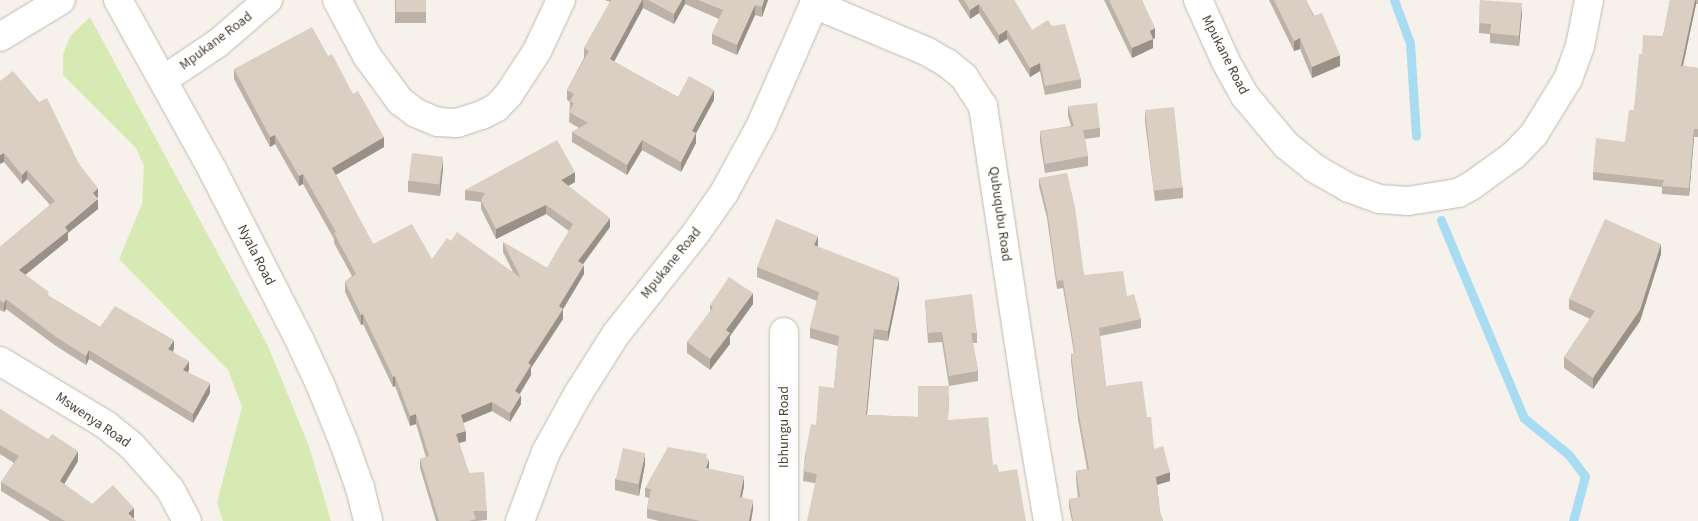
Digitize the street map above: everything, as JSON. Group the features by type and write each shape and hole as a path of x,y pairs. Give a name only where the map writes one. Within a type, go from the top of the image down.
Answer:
{"street":[{"path":"0,37 61,0"},
{"name":"Nyala Road","path":"118,0 217,180 320,384 360,488 368,521"},
{"name":"Mpukane Road","path":"163,80 218,43 268,0"},
{"path":"337,0 367,56 400,101 416,113 438,122 458,123 482,115 497,107 510,94 536,51 561,0"},
{"name":"Mpukane Road","path":"1198,0 1226,62 1245,96 1286,145 1314,168 1349,188 1379,199 1408,201 1458,193 1472,186 1514,155 1534,134 1568,79 1580,46 1589,0"},
{"name":"Mpukane Road","path":"520,521 546,452 578,394 616,334 696,233 724,193 761,125 815,2"},
{"name":"Qubuqubu Road","path":"815,2 947,63 964,77 983,106 1026,391 1048,521"},
{"name":"Ibhungu Road","path":"784,332 784,521"},
{"name":"Mswenya Road","path":"0,361 106,425 132,446 170,489 187,521"}],"green space":[{"path":"90,17 267,344 309,446 331,521 223,521 217,502 242,407 228,370 119,259 142,204 144,166 136,148 63,75 63,55 70,36"}],"building":[{"path":"396,0 426,0 426,12 396,12"},
{"path":"611,0 642,0 610,59 678,97 689,76 714,90 692,131 696,133 681,162 642,140 627,165 572,132 588,123 569,112 574,103 570,101 574,94 567,90 589,51 584,48"},
{"path":"648,0 682,0 674,14"},
{"path":"698,0 764,0 762,7 755,5 737,45 712,34 723,10"},
{"path":"964,0 1014,0 1032,30 1048,20 1052,26 1065,24 1081,79 1045,86 1040,63 1030,68 1007,30 999,35 979,4 970,10"},
{"path":"1109,0 1142,0 1155,28 1150,31 1153,39 1132,48"},
{"path":"1274,0 1306,0 1313,16 1322,13 1340,55 1312,67 1300,38 1294,41"},
{"path":"1480,0 1522,3 1519,36 1490,33 1491,24 1479,23"},
{"path":"1670,0 1695,0 1681,66 1698,68 1698,129 1694,129 1689,188 1662,186 1664,180 1593,172 1596,138 1625,142 1629,110 1634,110 1639,54 1642,54 1643,35 1663,36"},
{"path":"312,27 328,56 332,54 353,94 358,91 384,137 332,168 373,244 412,224 432,259 447,238 451,241 457,232 521,278 503,242 547,268 573,224 546,205 496,229 481,200 485,193 465,190 557,140 575,172 561,180 610,218 578,261 584,265 559,306 563,309 528,363 531,365 515,391 521,395 510,413 492,402 461,415 466,431 456,434 469,473 484,472 487,511 473,511 476,519 469,521 439,521 420,459 429,456 416,414 410,416 395,376 393,377 363,314 361,315 345,282 356,274 334,233 336,232 303,174 299,176 275,135 270,137 234,69"},
{"path":"13,71 39,102 47,98 79,164 98,188 93,193 98,199 65,227 68,231 19,270 49,292 47,295 100,327 115,306 174,340 168,349 189,361 183,370 210,383 193,414 89,350 86,356 56,337 6,299 4,303 0,300 0,247 55,201 27,170 22,175 4,153 0,155 0,81"},
{"path":"1097,103 1100,128 1083,130 1088,156 1045,164 1040,131 1074,126 1068,106"},
{"path":"1174,107 1182,188 1154,191 1145,110"},
{"path":"412,153 443,157 439,185 409,181"},
{"path":"1067,173 1075,207 1084,275 1123,271 1127,296 1134,294 1141,319 1099,328 1106,386 1142,381 1147,417 1151,417 1154,449 1163,446 1170,472 1156,477 1160,512 1163,521 1073,521 1069,499 1080,497 1076,471 1089,469 1078,410 1071,353 1075,353 1063,280 1057,281 1047,210 1039,178"},
{"path":"776,219 818,236 814,245 899,278 888,331 874,329 866,415 918,417 918,386 949,386 948,420 988,417 993,465 997,464 999,472 1017,469 1026,521 807,521 817,474 803,471 805,455 811,424 816,425 819,386 834,388 839,336 810,328 819,292 757,267"},
{"path":"1605,219 1661,244 1640,310 1593,378 1564,357 1595,311 1569,299"},
{"path":"729,277 753,293 726,330 730,333 710,359 687,342 713,307 710,305"},
{"path":"972,294 977,333 971,333 978,371 949,376 942,332 928,333 925,300"},
{"path":"0,409 48,439 52,434 78,451 60,481 92,504 113,485 134,508 128,513 136,521 65,521 1,482 19,456 0,445"},
{"path":"668,447 707,454 706,458 709,459 706,468 744,476 740,497 753,500 749,521 700,521 647,509 651,489 645,488"},
{"path":"623,448 645,453 638,484 616,479"}],"waterway":[{"path":"1394,0 1410,43 1416,136"},
{"path":"1441,220 1524,418 1569,455 1585,476 1573,521"}]}
